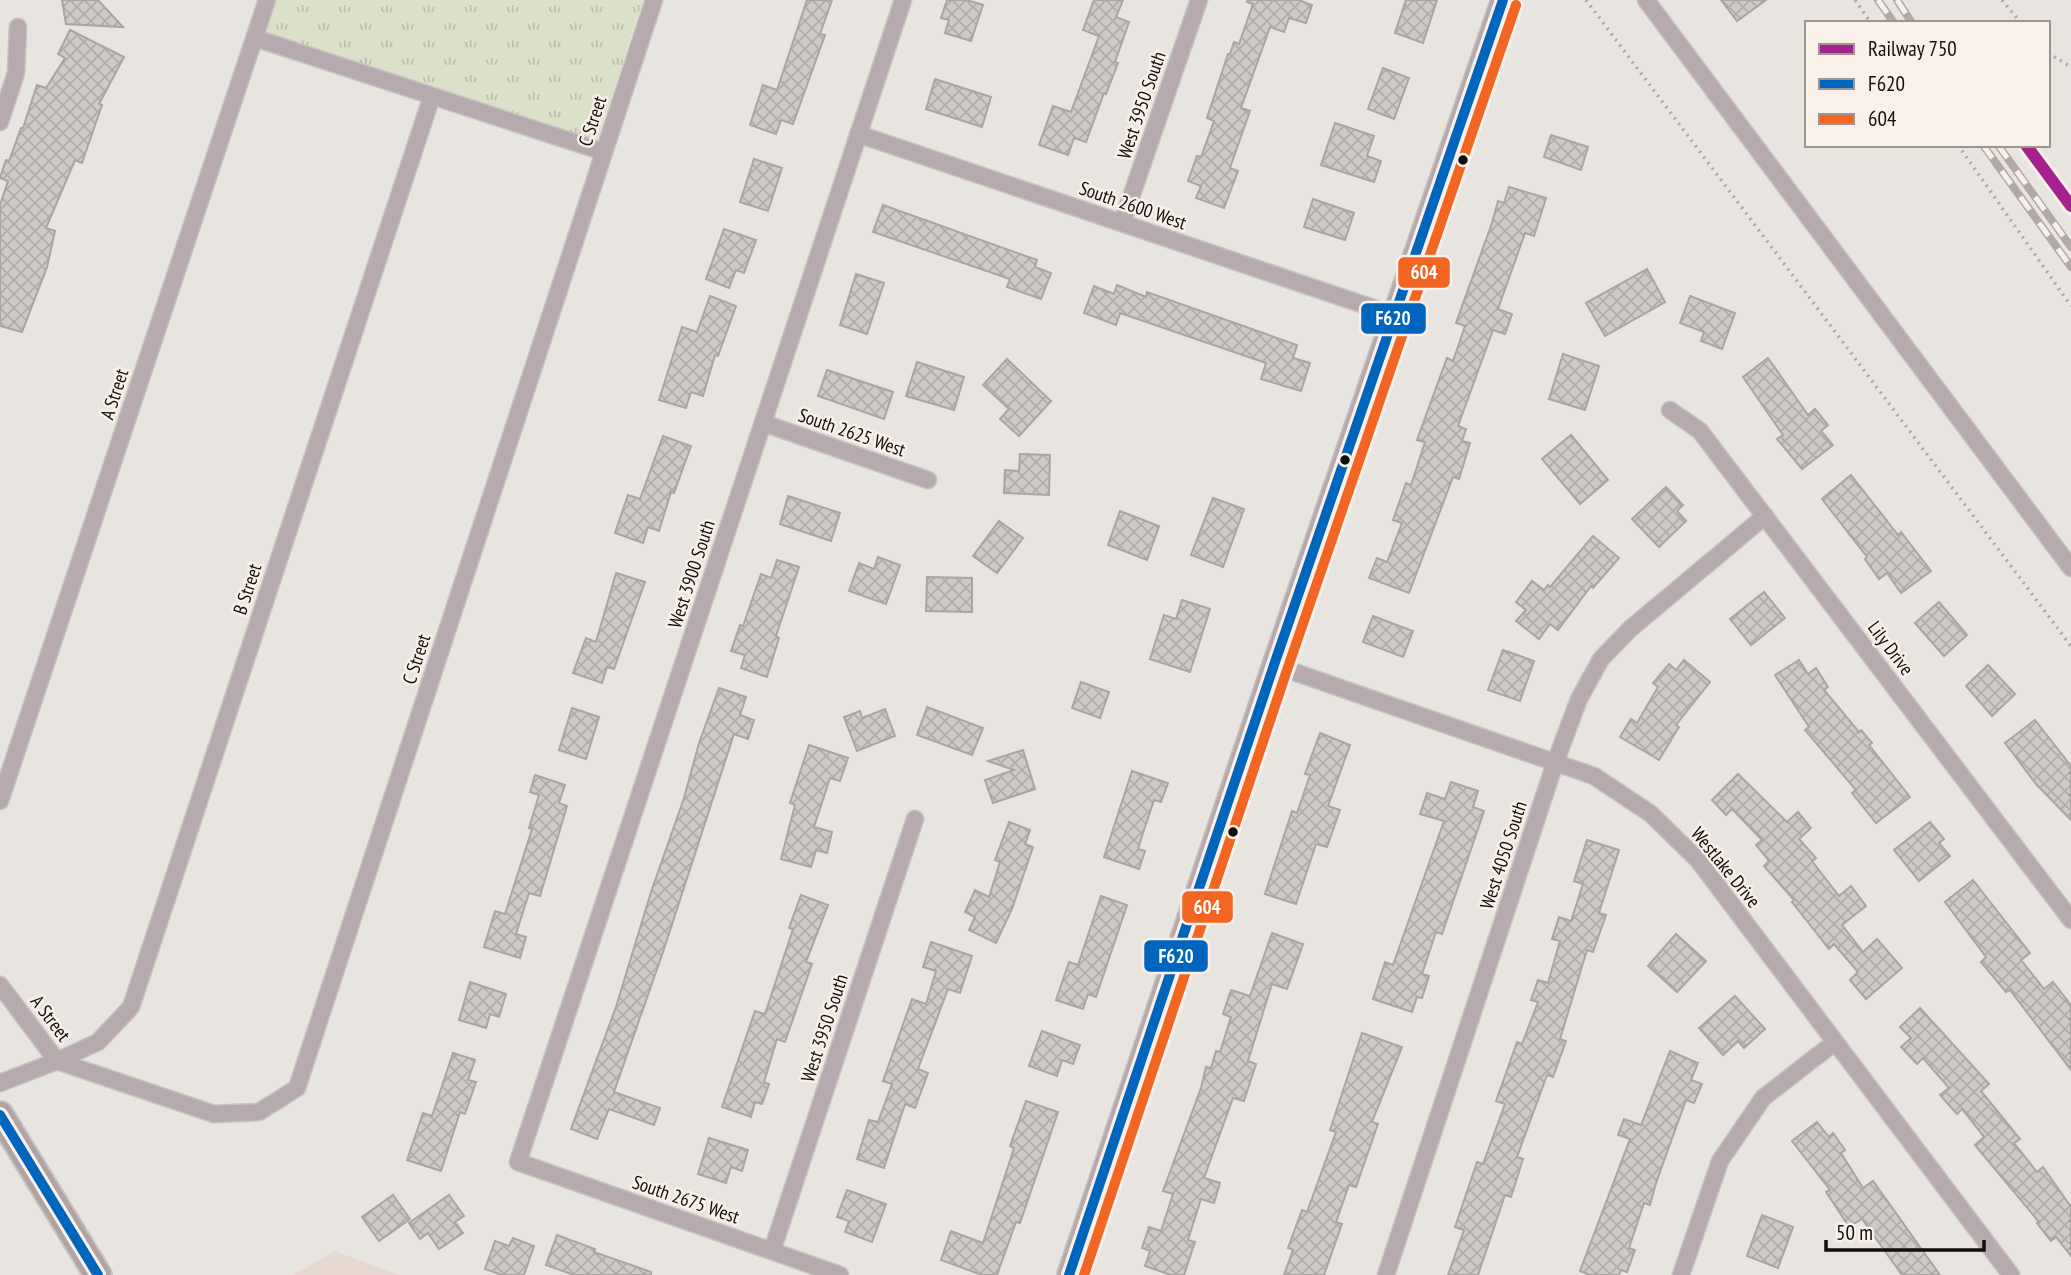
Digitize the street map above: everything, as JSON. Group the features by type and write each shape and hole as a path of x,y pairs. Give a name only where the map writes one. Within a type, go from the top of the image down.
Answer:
{"main road":[{"path":"0,1115 98,1275"}],"street":[{"name":"A Street","path":"0,801 267,0"},
{"name":"C Street","path":"57,1061 214,1114 260,1112 297,1088 654,0"},
{"name":"West 3900 South","path":"519,1162 903,0"},
{"name":"West 3950 South","path":"1122,223 1199,0"},
{"path":"1069,1275 1274,665 1503,0"},
{"path":"1646,0 2071,568"},
{"path":"0,122 16,73 18,27"},
{"path":"255,38 604,152"},
{"name":"B Street","path":"57,1061 98,1042 131,1007 432,96"},
{"name":"South 2600 West","path":"858,134 1394,316"},
{"name":"Lily Drive","path":"1670,410 1700,431 2071,920"},
{"name":"South 2625 West","path":"763,423 928,480"},
{"name":"West 4050 South","path":"1386,1275 1555,763 1579,699 1601,659 1630,629 1765,516"},
{"name":"Westlake Drive","path":"1274,665 1594,776 1651,814 1688,850 2011,1275"},
{"name":"West 3950 South","path":"772,1251 915,819"},
{"name":"A Street","path":"0,985 57,1061 0,1083"},
{"path":"1681,1275 1720,1161 1763,1098 1835,1042"},
{"name":"South 2675 West","path":"519,1162 840,1275"}],"path":[{"path":"1587,0 2071,646"},
{"path":"1855,0 1870,21"},
{"path":"2002,0 2019,21"},
{"path":"2050,54 2071,68"},
{"path":"1959,147 2071,306"}],"shaded area":[{"path":"335,1251 398,1275 294,1275"}],"green space":[{"path":"277,0 643,0 595,146 265,35"}],"building":[{"path":"62,0 98,0 123,27 66,24"},
{"path":"807,0 832,0 820,34 825,35 793,124 781,120 776,134 750,125 763,85 777,90"},
{"path":"947,0 967,0 983,5 971,41 945,33 949,20 941,18"},
{"path":"1094,0 1123,0 1116,17 1129,22 1115,62 1118,63 1086,142 1074,138 1068,155 1039,145 1053,106 1071,112 1099,36 1083,30"},
{"path":"1247,0 1299,0 1312,5 1306,23 1289,18 1284,32 1270,27 1241,108 1250,111 1230,168 1238,171 1224,208 1196,198 1201,186 1188,181 1197,156 1201,157 1214,121 1207,118 1228,54 1234,42 1239,44 1253,4"},
{"path":"1406,0 1437,0 1423,43 1395,33"},
{"path":"1721,0 1766,0 1737,21"},
{"path":"70,30 124,57 99,104 102,105 82,163 75,160 46,228 55,231 47,267 22,332 0,326 0,205 8,181 0,178 23,128 37,85 46,88 65,58 58,54"},
{"path":"1383,68 1409,78 1394,119 1368,109"},
{"path":"935,79 991,97 982,127 926,109"},
{"path":"1335,123 1374,136 1367,156 1381,161 1374,182 1321,165"},
{"path":"1551,135 1588,147 1581,170 1544,157"},
{"path":"754,159 782,168 768,211 740,202"},
{"path":"1509,187 1546,198 1534,236 1525,233 1498,309 1512,314 1505,334 1493,330 1458,426 1466,429 1462,441 1470,443 1459,479 1453,477 1409,593 1369,578 1377,558 1387,562 1402,523 1393,520 1406,483 1411,485 1425,442 1417,440 1447,358 1453,361 1465,326 1456,323 1498,201 1504,203"},
{"path":"1313,199 1354,213 1345,240 1304,227"},
{"path":"883,205 1037,260 1035,267 1051,273 1041,299 1007,287 1010,279 873,232"},
{"path":"724,229 756,240 744,273 736,270 729,288 706,279"},
{"path":"1647,269 1665,302 1605,336 1586,303"},
{"path":"856,274 884,283 867,334 840,325"},
{"path":"1117,285 1146,297 1147,292 1297,345 1293,358 1310,363 1301,391 1261,379 1266,363 1120,313 1116,325 1084,313 1094,286 1114,294"},
{"path":"710,296 736,306 718,356 715,355 703,396 691,392 686,408 659,400 682,327 697,332"},
{"path":"1690,296 1735,313 1722,349 1701,341 1704,332 1680,323"},
{"path":"1563,354 1599,366 1585,410 1549,399"},
{"path":"1768,358 1808,415 1815,409 1828,425 1821,431 1833,445 1802,469 1777,439 1783,435 1743,377"},
{"path":"1007,359 1051,401 1019,436 1000,419 1009,409 983,385"},
{"path":"917,362 964,377 954,410 906,396"},
{"path":"827,370 893,392 884,419 818,396"},
{"path":"1571,435 1608,480 1580,504 1542,459"},
{"path":"663,436 691,446 674,493 671,492 659,531 648,527 643,543 615,533 628,495 640,499"},
{"path":"1020,454 1050,455 1049,495 1004,493 1005,470 1019,471"},
{"path":"1851,475 1898,535 1901,532 1931,571 1901,593 1887,573 1879,579 1865,559 1867,557 1822,499"},
{"path":"1666,487 1683,505 1677,511 1686,521 1659,547 1632,519"},
{"path":"788,496 840,513 831,541 780,524"},
{"path":"1213,498 1244,509 1223,567 1191,555"},
{"path":"1120,511 1159,526 1147,560 1108,545"},
{"path":"999,521 1023,538 997,573 973,556"},
{"path":"1593,536 1619,558 1593,588 1591,586 1558,630 1550,624 1539,639 1516,621 1526,610 1516,602 1532,581 1544,590 1548,585 1550,587"},
{"path":"878,557 900,565 886,604 849,591 859,563 874,569"},
{"path":"777,560 799,567 776,636 779,638 767,677 741,668 745,655 731,651 740,625 743,626 761,574 771,578"},
{"path":"616,573 645,582 614,669 607,667 602,683 573,673 586,638 596,642"},
{"path":"927,577 972,578 972,612 926,611"},
{"path":"1764,592 1785,618 1751,645 1730,619"},
{"path":"1182,600 1210,609 1190,672 1150,659 1164,615 1176,619"},
{"path":"1939,602 1967,635 1944,656 1915,623"},
{"path":"1373,616 1413,631 1403,657 1363,642"},
{"path":"1503,650 1534,661 1520,701 1488,690"},
{"path":"1684,660 1710,682 1676,725 1679,727 1659,760 1620,737 1631,719 1637,723 1658,687 1653,683 1669,664 1676,670"},
{"path":"1799,660 1808,674 1816,668 1828,687 1824,690 1859,732 1861,730 1872,743 1869,745 1910,797 1876,823 1852,793 1856,790 1805,730 1809,727 1775,675"},
{"path":"1988,665 2015,694 1992,716 1966,686"},
{"path":"1081,682 1109,692 1100,718 1072,708"},
{"path":"719,688 746,697 740,715 754,720 748,739 734,734 614,1092 660,1108 654,1125 609,1109 597,1139 571,1129 616,1007 651,892 684,798 699,743"},
{"path":"927,707 983,728 972,755 917,735"},
{"path":"572,708 599,717 586,759 559,750"},
{"path":"885,709 895,736 857,751 844,717 860,711 862,718"},
{"path":"2035,720 2071,766 2071,820 2036,784 2005,743"},
{"path":"1320,733 1350,745 1328,806 1340,810 1327,847 1316,844 1296,904 1265,894 1292,811 1297,813 1310,775 1305,774"},
{"path":"809,745 848,758 840,781 830,778 814,827 832,832 827,853 816,850 811,867 781,859 795,805 790,803"},
{"path":"1023,750 1035,789 993,803 985,780 1014,770 988,761"},
{"path":"1132,771 1168,783 1161,802 1154,800 1138,849 1145,851 1139,869 1104,857"},
{"path":"1738,774 1787,822 1798,812 1811,828 1799,839 1816,858 1812,861 1839,896 1851,886 1866,906 1842,925 1863,952 1877,939 1902,968 1866,999 1850,980 1858,972 1834,944 1829,949 1792,902 1794,900 1764,866 1769,861 1756,845 1762,840 1732,809 1726,815 1712,800"},
{"path":"535,775 565,785 559,803 567,806 540,896 529,893 516,934 526,937 520,958 484,947 495,911 505,914 532,829 529,828 539,795 530,792"},
{"path":"1451,782 1478,791 1473,807 1484,811 1442,934 1436,932 1422,974 1429,976 1422,998 1417,997 1412,1012 1373,999 1385,962 1393,965 1444,821 1420,814 1427,793 1445,799"},
{"path":"1009,822 1030,830 1025,844 1033,847 1012,909 996,943 969,930 975,917 965,912 975,890 989,897 1000,862 995,860"},
{"path":"1930,822 1944,839 1939,843 1950,856 1919,881 1894,850"},
{"path":"1587,840 1619,850 1599,913 1606,915 1593,952 1587,950 1560,1039 1566,1041 1553,1077 1547,1075 1517,1157 1523,1159 1511,1197 1505,1195 1478,1275 1448,1275 1464,1230 1455,1227 1477,1162 1483,1164 1505,1104 1496,1101 1517,1042 1522,1044 1538,1002 1531,1000 1538,980 1548,983 1560,941 1552,939 1559,917 1571,921 1583,884 1574,881"},
{"path":"1973,880 2030,953 2021,960 2044,989 2053,982 2071,1005 2071,1070 2010,990 2006,992 1981,962 1986,957 1945,902"},
{"path":"801,895 828,905 806,962 812,964 785,1042 777,1039 764,1082 769,1084 762,1104 755,1102 751,1117 722,1107 755,1011 765,1014 793,929 789,928"},
{"path":"1101,896 1127,905 1096,997 1088,994 1083,1009 1056,1000 1069,962 1078,965"},
{"path":"1272,933 1303,944 1287,989 1272,984 1248,1061 1256,1064 1244,1101 1233,1098 1204,1178 1220,1183 1214,1203 1201,1199 1188,1240 1195,1242 1184,1275 1171,1275 1145,1266 1150,1251 1142,1248 1149,1227 1161,1231 1173,1194 1163,1191 1201,1088 1206,1067 1211,1068 1216,1051 1220,1052 1231,1017 1223,1014 1231,990 1250,996"},
{"path":"1676,934 1706,961 1677,992 1648,966"},
{"path":"931,942 972,956 960,993 948,989 918,1069 928,1073 915,1108 905,1104 884,1168 857,1159 869,1120 878,1122 892,1084 883,1081 912,999 926,1004 936,971 923,967"},
{"path":"470,982 506,994 499,1017 490,1014 486,1028 459,1020"},
{"path":"1735,996 1765,1029 1744,1048 1738,1041 1723,1055 1699,1028"},
{"path":"1920,1008 1989,1084 1981,1091 2020,1139 2014,1143 2037,1172 2043,1167 2071,1207 2071,1256 2056,1237 2051,1241 2037,1223 2039,1222 1975,1145 1984,1137 1962,1109 1957,1114 1940,1095 1949,1088 1923,1058 1917,1064 1901,1047 1911,1038 1900,1027"},
{"path":"1042,1031 1080,1045 1073,1064 1062,1060 1057,1076 1029,1066"},
{"path":"1362,1033 1402,1047 1372,1122 1378,1124 1356,1187 1349,1185 1336,1222 1342,1224 1324,1275 1284,1275 1293,1250 1288,1248 1302,1210 1307,1212 1336,1132 1330,1130"},
{"path":"1670,1051 1698,1063 1691,1080 1702,1084 1694,1103 1686,1100 1650,1205 1644,1203 1629,1248 1635,1250 1627,1272 1621,1270 1619,1275 1590,1275 1580,1271 1630,1139 1618,1135 1624,1119 1641,1125"},
{"path":"453,1053 475,1060 468,1080 476,1082 465,1114 460,1112 441,1171 407,1160 423,1113 432,1116"},
{"path":"1026,1101 1058,1112 1020,1223 1016,1222 997,1275 982,1275 941,1260 951,1231 983,1243 1014,1148 1010,1146"},
{"path":"1817,1122 1829,1137 1833,1133 1845,1150 1841,1153 1863,1188 1873,1181 1940,1275 1902,1275 1862,1219 1849,1227 1826,1192 1830,1190 1792,1141"},
{"path":"709,1138 748,1150 742,1171 731,1167 726,1183 698,1174"},
{"path":"847,1190 886,1204 872,1242 845,1232 849,1221 837,1217"},
{"path":"393,1195 410,1219 379,1241 362,1217"},
{"path":"449,1195 464,1216 455,1222 463,1233 439,1249 428,1233 420,1239 409,1223"},
{"path":"1762,1215 1793,1227 1778,1268 1747,1256"},
{"path":"557,1235 595,1249 594,1252 651,1272 651,1275 574,1275 546,1265"},
{"path":"513,1238 534,1246 524,1275 502,1275 485,1269 495,1241 509,1246"}],"railway":[{"path":"1878,0 1893,21"},
{"path":"1897,0 1911,21"},
{"path":"1984,147 2071,267"},
{"path":"1999,147 2071,247"}],"rail line":[{"name":"750","path":"2027,147 2071,206"}],"transit line":[{"name":"F620","path":"1069,1275 1274,665 1503,0"},
{"name":"604","path":"1084,1275 1287,670 1516,5"},
{"name":"F620","path":"0,1115 98,1275"}]}
